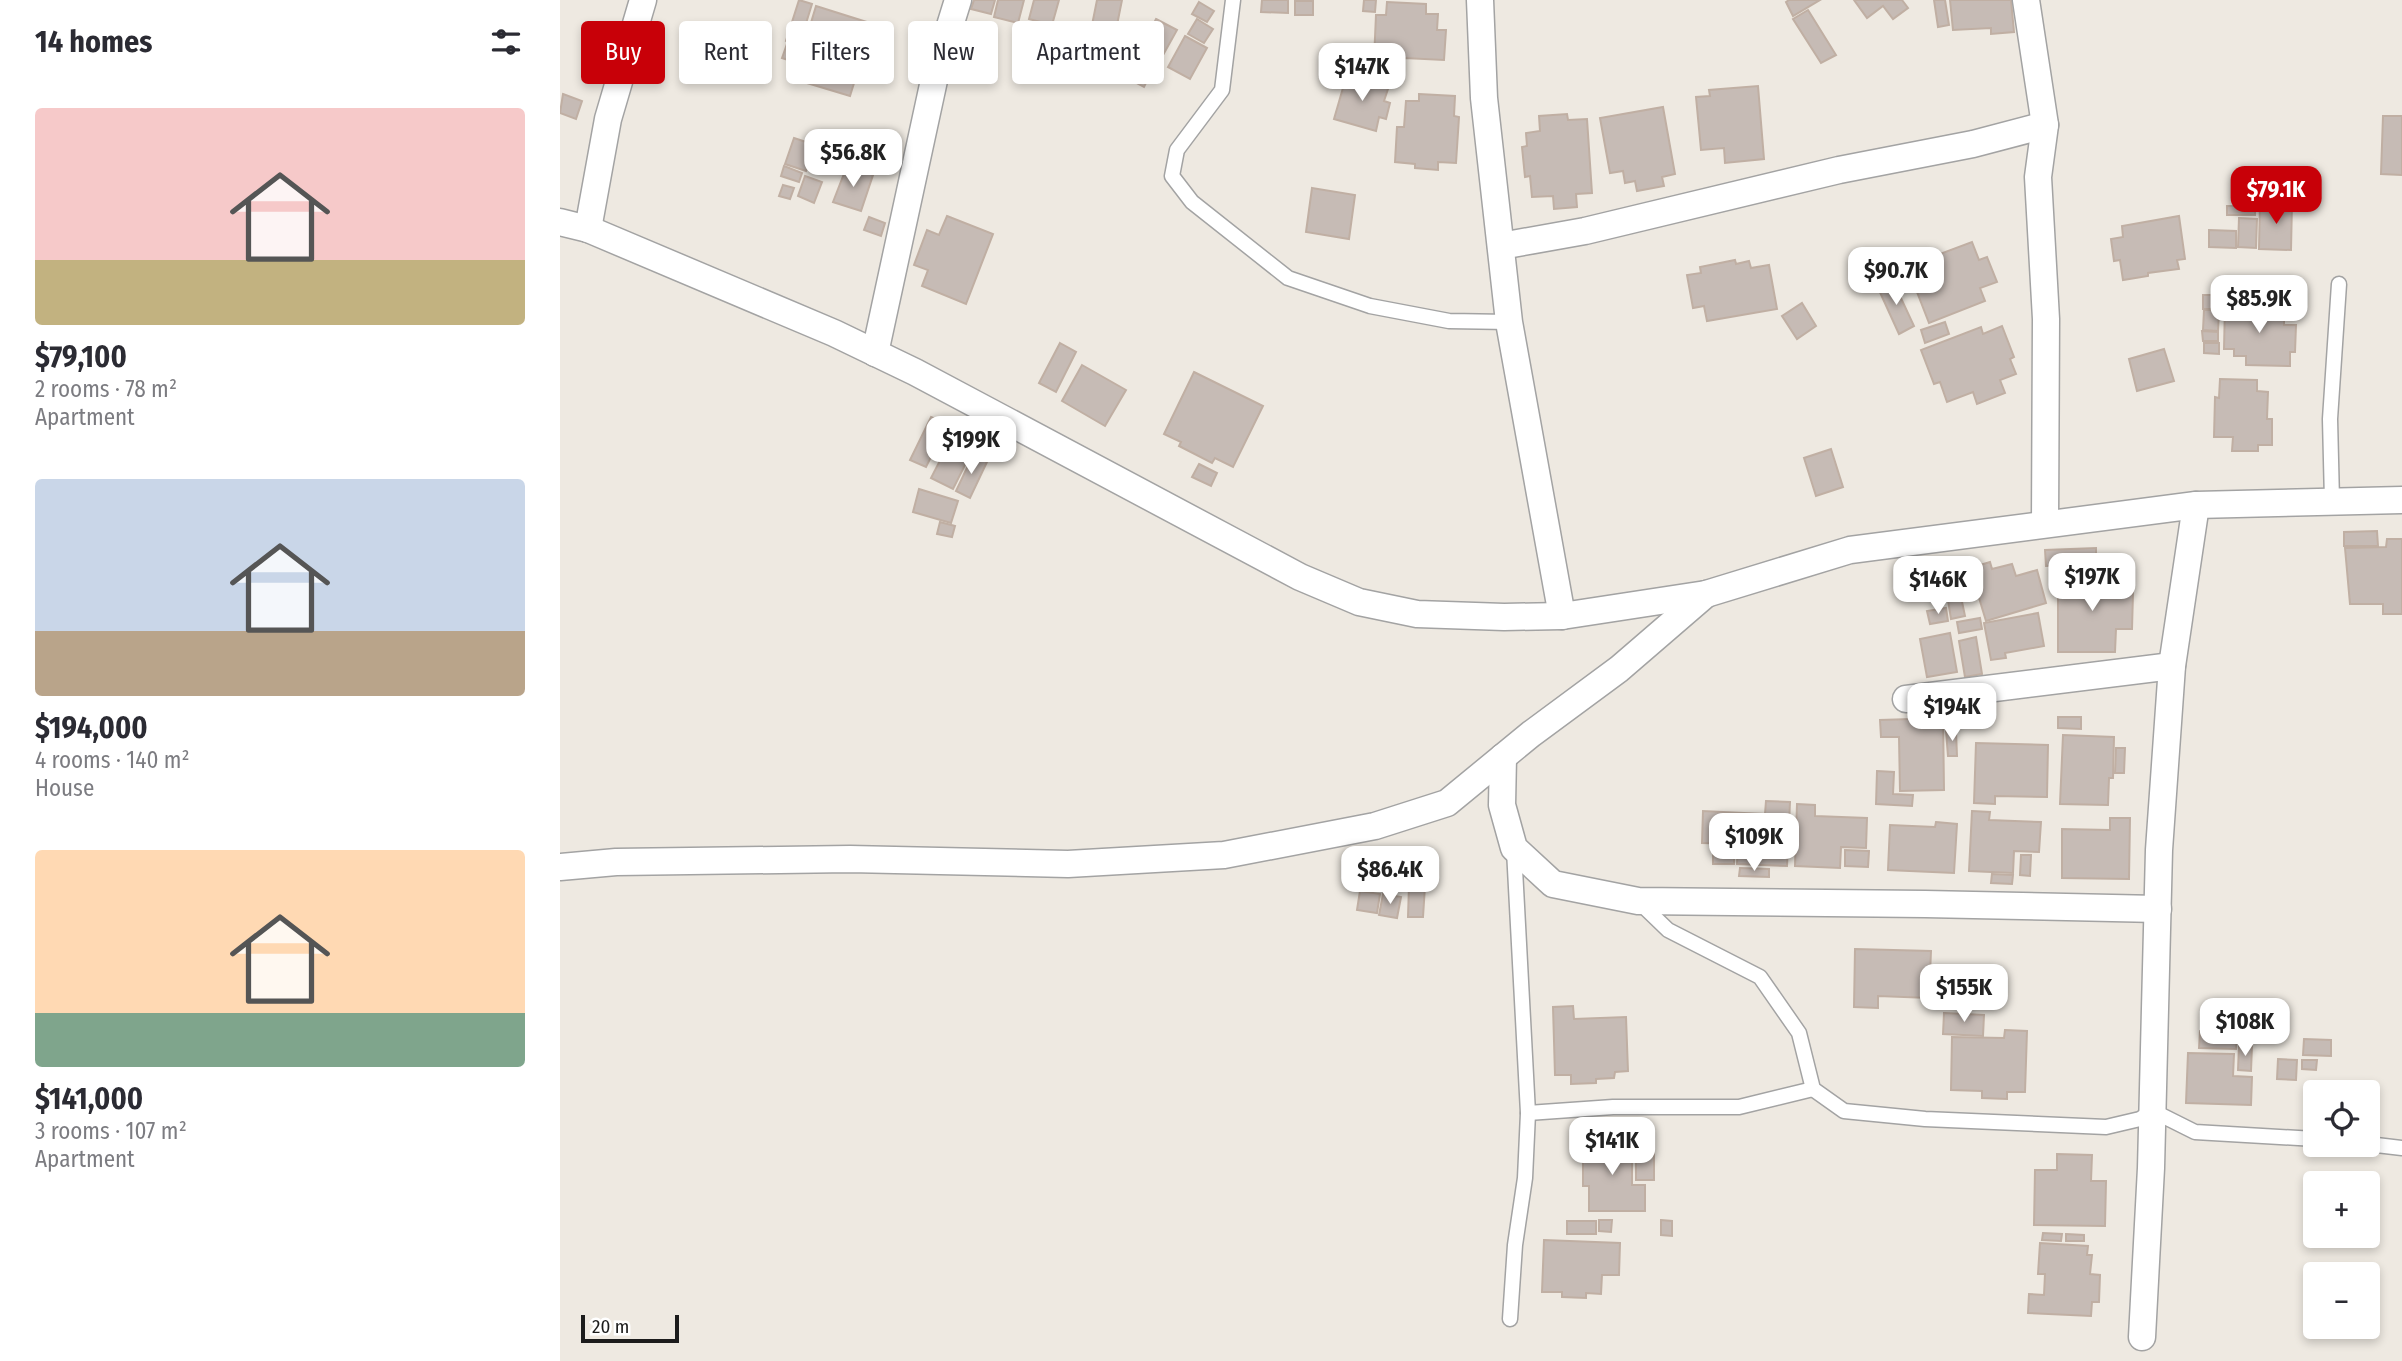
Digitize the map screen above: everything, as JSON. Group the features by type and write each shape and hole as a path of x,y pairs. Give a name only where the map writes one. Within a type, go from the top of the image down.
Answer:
{"street":[{"path":"588,229 608,118 643,0"},
{"path":"875,353 936,71 958,0"},
{"path":"1480,0 1484,98 1509,322 1562,617"},
{"path":"2026,0 2046,125 2038,177 2046,319 2045,524"},
{"path":"1501,246 1586,231 1839,170 1973,144 2046,125"},
{"path":"560,222 588,229 875,353 927,378 1300,577 1359,602 1417,614 1562,617 1706,594 1850,550 2196,505 2402,500"},
{"path":"2142,1337 2153,1111 2159,850 2172,666 2196,505"},
{"path":"560,867 617,862 850,859 1069,864 1224,855 1375,826 1447,803 1531,734 1619,669 1706,594"},
{"path":"1906,699 2172,666"},
{"path":"1503,757 1502,805 1514,848 1553,884 1638,901 2158,909"}],"lane":[{"path":"1233,0 1222,90 1177,150 1172,176 1192,202 1288,278 1383,308 1449,321 1509,322"},
{"path":"2332,501 2330,419 2339,284"},
{"path":"1510,1320 1515,1245 1525,1178 1528,1113 1514,848"},
{"path":"1638,901 1668,930 1760,977 1799,1033 1813,1089 1844,1111 1925,1119 2106,1127 2140,1119 2153,1111 2195,1132 2303,1138"},
{"path":"1528,1113 1613,1107 1739,1107 1813,1089"},
{"path":"2380,1145 2402,1148"}],"building":[{"path":"799,0 812,4 807,21 792,21"},
{"path":"974,0 995,0 991,14 971,9"},
{"path":"998,0 1024,0 1019,21 994,17"},
{"path":"1034,0 1059,0 1053,21 1029,19"},
{"path":"1097,0 1122,0 1118,21 1093,21"},
{"path":"1262,0 1288,0 1288,13 1261,12"},
{"path":"1364,0 1376,0 1375,12 1363,11"},
{"path":"1820,0 1793,16 1786,2"},
{"path":"1854,0 1902,0 1908,8 1893,19 1883,6 1867,18"},
{"path":"1934,0 1945,0 1949,25 1938,27"},
{"path":"1950,0 2011,0 2014,32 1991,34 1991,28 1953,30"},
{"path":"1295,1 1313,1 1313,15 1295,15"},
{"path":"1199,2 1214,11 1207,22 1192,14"},
{"path":"1387,2 1426,4 1426,14 1438,14 1437,30 1446,30 1444,60 1374,60 1376,15 1386,15"},
{"path":"816,6 864,21 812,21"},
{"path":"1808,10 1836,55 1821,63 1793,19"},
{"path":"1197,19 1213,29 1204,43 1188,34"},
{"path":"1164,23 1177,30 1164,53"},
{"path":"1185,36 1207,48 1190,79 1168,67"},
{"path":"1347,74 1389,86 1384,101 1390,103 1386,119 1379,117 1376,131 1334,119"},
{"path":"810,84 854,84 850,96"},
{"path":"1758,86 1764,159 1725,163 1724,148 1701,150 1696,97 1710,96 1709,90"},
{"path":"563,94 582,101 576,119 560,113"},
{"path":"1419,94 1455,96 1454,116 1459,117 1456,163 1438,162 1438,170 1415,168 1415,164 1395,162 1397,127 1404,127 1406,101 1419,101"},
{"path":"1663,107 1675,174 1662,177 1664,186 1637,191 1635,181 1625,183 1623,171 1610,173 1600,118"},
{"path":"1567,114 1568,120 1587,119 1592,193 1576,194 1577,207 1554,209 1553,196 1532,197 1530,176 1525,177 1522,147 1527,146 1526,133 1540,131 1539,116"},
{"path":"2383,116 2402,116 2402,175 2381,174"},
{"path":"794,138 815,145 806,171 785,164"},
{"path":"784,166 802,173 799,182 781,176"},
{"path":"847,166 873,175 861,211 833,202"},
{"path":"805,176 822,182 814,203 798,196"},
{"path":"783,185 794,188 790,199 779,196"},
{"path":"1312,188 1355,195 1349,239 1306,232"},
{"path":"2260,201 2292,202 2291,250 2259,249"},
{"path":"2227,206 2255,206 2255,215 2227,215"},
{"path":"947,216 993,234 966,304 922,286 928,270 914,265 927,230 939,235"},
{"path":"2179,216 2185,259 2177,260 2179,269 2123,280 2120,260 2114,261 2111,239 2123,237 2122,226"},
{"path":"869,217 885,223 881,236 864,230"},
{"path":"2239,218 2257,219 2256,248 2238,247"},
{"path":"2209,230 2236,231 2236,248 2209,247"},
{"path":"1972,242 1979,260 1987,257 1997,282 1980,288 1985,301 1929,323 1912,279 1920,276 1916,263"},
{"path":"1735,260 1736,264 1749,261 1751,268 1769,265 1777,309 1707,321 1704,306 1693,308 1687,275 1701,273 1700,267"},
{"path":"1893,281 1914,326 1899,334 1878,288"},
{"path":"2215,284 2246,285 2245,300 2214,299"},
{"path":"2203,295 2213,295 2217,309 2203,309"},
{"path":"1802,303 1816,326 1797,339 1782,316"},
{"path":"2225,305 2284,306 2284,325 2296,325 2295,352 2290,352 2290,366 2246,365 2246,356 2234,356 2234,349 2224,349"},
{"path":"2204,310 2219,310 2218,331 2203,330"},
{"path":"1945,322 1949,334 1925,343 1921,330"},
{"path":"2002,326 2014,357 2010,359 2016,374 2000,380 2005,393 1977,404 1973,392 1947,402 1940,382 1934,384 1921,350 1981,327 1983,334"},
{"path":"2202,331 2218,332 2218,341 2203,341"},
{"path":"1060,343 1076,352 1056,392 1039,383"},
{"path":"2204,343 2219,343 2219,354 2204,353"},
{"path":"2164,349 2174,381 2137,391 2129,359"},
{"path":"1082,365 1126,390 1105,426 1062,401"},
{"path":"1194,372 1263,406 1233,467 1215,458 1212,463 1179,446 1181,442 1164,434"},
{"path":"2220,379 2257,380 2257,391 2268,392 2267,419 2272,419 2272,445 2258,445 2258,451 2232,451 2233,437 2214,437 2215,397 2219,398"},
{"path":"931,417 947,425 926,467 910,460"},
{"path":"959,424 992,440 985,454 952,438"},
{"path":"949,443 971,453 953,489 931,478"},
{"path":"1831,449 1843,487 1816,496 1804,458"},
{"path":"973,455 987,462 970,498 956,491"},
{"path":"1199,464 1217,473 1211,486 1192,477"},
{"path":"919,489 958,501 951,523 913,512"},
{"path":"940,522 955,526 952,537 937,534"},
{"path":"2377,531 2378,546 2344,546 2344,532"},
{"path":"2387,539 2402,539 2402,614 2383,614 2383,604 2350,604 2345,548 2386,547"},
{"path":"2096,548 2096,564 2046,566 2045,550"},
{"path":"1990,562 1992,569 2012,564 2016,576 2037,570 2046,603 1986,621 1970,568"},
{"path":"1963,571 1967,592 1948,596 1944,574"},
{"path":"2058,577 2127,577 2127,593 2133,593 2132,629 2116,629 2115,652 2058,652"},
{"path":"1961,597 1965,616 1951,619 1948,600"},
{"path":"1946,608 1948,621 1930,624 1927,611"},
{"path":"2038,613 2044,646 2005,653 2006,658 1991,660 1984,623"},
{"path":"1980,618 1982,629 1959,633 1957,622"},
{"path":"1950,633 1957,672 1927,677 1920,639"},
{"path":"1976,637 1982,674 1965,677 1959,641"},
{"path":"2058,717 2081,717 2081,729 2058,728"},
{"path":"1943,718 1944,790 1900,791 1899,737 1881,737 1880,720"},
{"path":"1946,731 1956,731 1957,756 1948,756"},
{"path":"2063,735 2114,737 2113,778 2109,778 2108,805 2060,804"},
{"path":"1976,743 2048,745 2047,797 1995,796 1995,804 1974,803"},
{"path":"2116,748 2125,748 2124,773 2115,773"},
{"path":"1877,771 1894,772 1893,794 1913,795 1912,806 1876,804"},
{"path":"1766,801 1790,802 1787,866 1737,864 1738,844 1702,843 1703,811 1765,814"},
{"path":"1797,804 1815,805 1815,816 1867,818 1866,848 1841,847 1840,868 1795,866"},
{"path":"1972,811 1990,812 1989,820 2041,822 2039,852 2014,851 2013,873 1969,871"},
{"path":"2110,818 2130,818 2129,879 2062,878 2062,829 2110,830"},
{"path":"1936,822 1957,824 1954,873 1888,870 1890,825 1935,827"},
{"path":"1713,849 1734,850 1734,864 1713,864"},
{"path":"1845,850 1869,851 1868,867 1845,866"},
{"path":"2021,855 2031,855 2030,876 2020,875"},
{"path":"1740,868 1769,869 1769,877 1739,876"},
{"path":"1992,874 2013,875 2012,884 1991,883"},
{"path":"1409,885 1425,886 1423,917 1408,917"},
{"path":"1360,891 1380,894 1377,913 1357,910"},
{"path":"1383,894 1401,897 1397,918 1379,915"},
{"path":"1855,949 1931,951 1929,998 1878,996 1878,1008 1854,1007"},
{"path":"1573,1006 1574,1019 1626,1017 1628,1071 1615,1072 1614,1078 1596,1079 1596,1083 1571,1084 1571,1075 1555,1075 1553,1007"},
{"path":"1944,1013 1984,1015 1983,1036 1943,1034"},
{"path":"2005,1030 2027,1031 2025,1092 2007,1092 2007,1099 1982,1098 1982,1091 1951,1090 1952,1037 2004,1038"},
{"path":"2200,1031 2237,1032 2236,1049 2199,1048"},
{"path":"2304,1039 2331,1040 2331,1056 2303,1055"},
{"path":"2239,1045 2252,1046 2251,1071 2238,1070"},
{"path":"2188,1053 2234,1054 2233,1076 2252,1077 2251,1105 2186,1103"},
{"path":"2278,1059 2297,1060 2296,1080 2277,1079"},
{"path":"2302,1060 2317,1060 2316,1070 2302,1069"},
{"path":"1636,1131 1654,1131 1654,1180 1636,1180"},
{"path":"1589,1140 1632,1140 1632,1185 1645,1185 1645,1211 1589,1211 1589,1186 1583,1186 1583,1149 1589,1149"},
{"path":"2057,1154 2092,1155 2091,1181 2106,1181 2105,1226 2034,1225 2035,1170 2057,1170"},
{"path":"1599,1220 1612,1220 1611,1232 1599,1231"},
{"path":"1661,1220 1672,1221 1672,1236 1661,1235"},
{"path":"1567,1221 1596,1221 1596,1234 1567,1234"},
{"path":"2043,1233 2062,1234 2061,1241 2042,1240"},
{"path":"2066,1234 2084,1235 2084,1241 2066,1241"},
{"path":"1544,1240 1620,1243 1619,1275 1602,1275 1601,1294 1586,1293 1586,1298 1562,1297 1562,1292 1542,1292"},
{"path":"2040,1243 2088,1246 2087,1255 2092,1255 2090,1274 2100,1275 2099,1302 2092,1302 2091,1316 2028,1313 2029,1294 2044,1295 2045,1274 2038,1274"}]}
